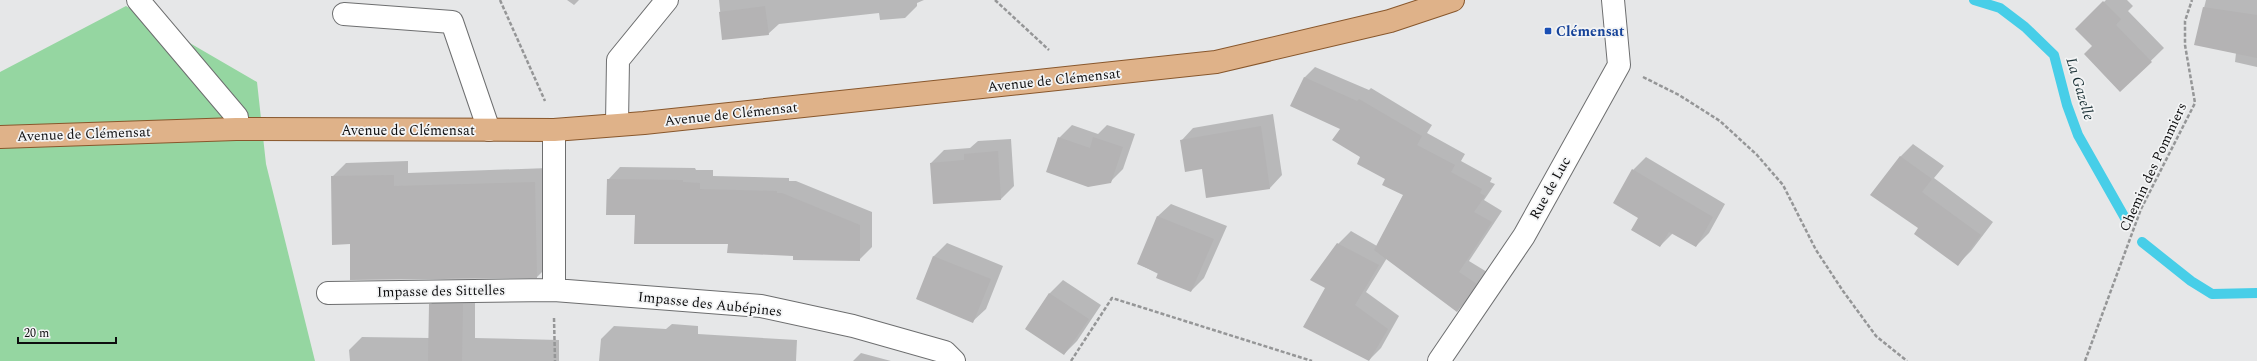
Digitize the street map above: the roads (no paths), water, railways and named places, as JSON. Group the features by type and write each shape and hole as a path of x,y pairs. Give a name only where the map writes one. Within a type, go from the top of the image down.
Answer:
{"main road":[{"name":"Avenue de Clémensat","path":"0,136 236,129 554,130 617,123 644,123 1216,62 1390,21 1453,0"}],"street":[{"path":"138,0 237,117 236,129"},
{"path":"617,123 618,60 667,0"},
{"name":"Rue de Luc","path":"1439,361 1524,236 1619,65 1613,0"},
{"path":"344,14 452,22 488,130"},
{"path":"554,130 554,290"},
{"name":"Impasse des Sittelles","path":"328,293 554,290"},
{"name":"Impasse des Aubépines","path":"554,290 761,306 853,326 945,352 954,361"}],"waterway":[{"name":"La Gazelle","path":"1974,0 2000,8 2025,27 2054,55 2067,105 2078,135 2125,218"},
{"name":"La Gazelle","path":"2142,242 2191,281 2212,294 2257,293"}],"place":[{"name":"Clémensat","path":"1548,31"}]}
